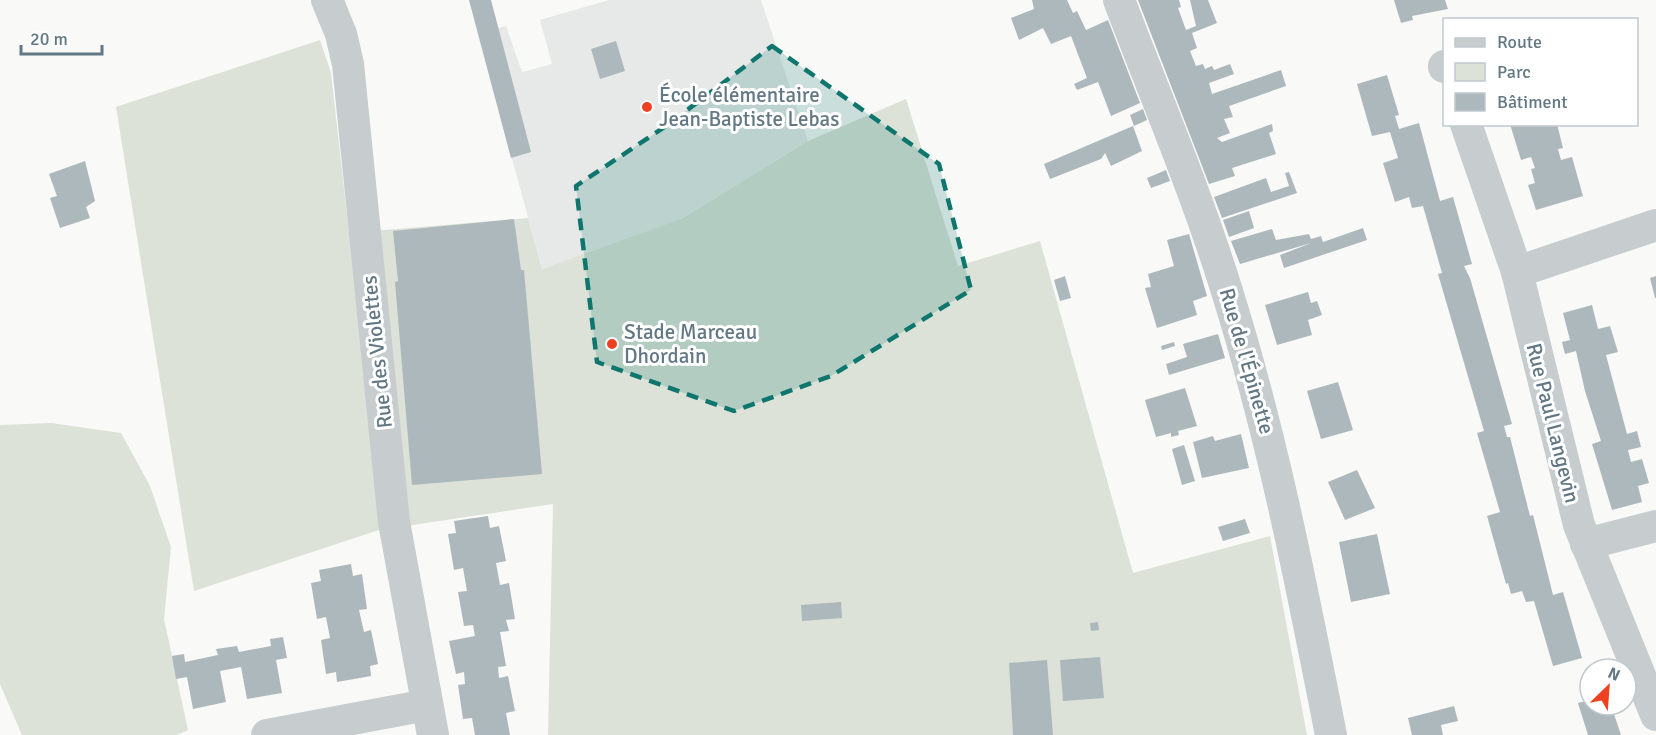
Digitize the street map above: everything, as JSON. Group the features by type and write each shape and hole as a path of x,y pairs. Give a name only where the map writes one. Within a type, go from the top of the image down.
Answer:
{"street":[{"name":"Rue des Violettes","path":"267,735 430,720 393,512 348,64 341,34 327,0"},
{"name":"Rue de l'Épinette","path":"1119,0 1216,257 1238,330 1287,512 1331,735"},
{"name":"Rue Paul Langevin","path":"1467,126 1517,272 1568,487 1586,544 1656,715"},
{"path":"1517,272 1656,225"},
{"path":"1586,544 1656,526"}],"highlighted area":[{"path":"772,46 939,164 971,290 831,376 734,411 597,362 576,186 666,126"}],"shaded area":[{"name":"École élémentaire Jean-Baptiste Lebas","path":"609,0 761,0 808,141 683,218 542,269 478,33 506,26 522,72 552,64 540,20"}],"green space":[{"name":"Stade Marceau Dhordain","path":"320,40 331,73 349,233 528,218 542,269 683,218 808,141 906,99 958,266 1040,241 1133,573 1270,536 1307,735 548,735 553,504 379,530 194,591 116,107"},
{"path":"51,423 121,433 150,486 171,547 164,619 188,730 177,735 22,735 0,684 0,425"}],"building":[{"path":"469,0 491,0 531,152 511,158"},
{"path":"1032,0 1067,0 1073,13 1077,11 1086,30 1108,20 1140,103 1111,116 1098,82 1077,90 1074,84 1087,78 1071,36 1051,44 1043,28 1019,40 1011,18 1034,9"},
{"path":"1138,0 1179,0 1181,7 1178,8 1186,30 1196,26 1190,0 1208,0 1217,23 1192,33 1197,48 1190,51 1196,66 1203,64 1205,69 1212,66 1214,70 1230,64 1234,74 1209,83 1212,94 1281,70 1286,86 1229,106 1233,117 1224,119 1230,133 1217,138 1222,142 1272,124 1273,131 1269,133 1276,154 1232,168 1235,176 1209,184"},
{"path":"1394,0 1445,0 1448,9 1412,16 1413,20 1401,23"},
{"path":"616,41 625,71 600,79 591,49"},
{"path":"1387,75 1399,115 1395,116 1399,129 1419,123 1440,201 1453,197 1472,264 1464,266 1470,278 1512,424 1504,426 1507,437 1510,437 1530,516 1533,515 1553,595 1563,592 1582,657 1578,657 1578,659 1553,666 1534,601 1526,602 1522,591 1511,594 1508,583 1506,584 1487,516 1500,512 1477,433 1484,431 1438,274 1442,273 1423,206 1412,208 1409,197 1395,202 1383,163 1398,158 1390,132 1372,136 1357,84"},
{"path":"1143,109 1147,120 1134,126 1130,115"},
{"path":"1133,126 1142,151 1111,166 1105,153 1101,159 1050,179 1044,164"},
{"path":"1511,126 1558,126 1563,148 1558,149 1561,160 1572,157 1583,196 1536,210 1528,185 1535,183 1531,169 1535,168 1531,157 1521,160"},
{"path":"85,161 95,201 86,207 90,218 60,228 50,198 57,196 49,174"},
{"path":"1166,170 1170,181 1151,188 1147,178"},
{"path":"1289,172 1297,193 1222,218 1214,197 1266,178 1271,192 1289,186 1285,173"},
{"path":"1249,211 1254,228 1229,237 1223,220"},
{"path":"514,219 521,270 524,270 542,474 412,485 395,282 398,281 393,231"},
{"path":"1363,228 1367,240 1284,268 1280,255 1311,243 1240,264 1231,241 1272,229 1276,240 1309,234 1311,239 1321,236 1323,242"},
{"path":"1189,234 1207,296 1193,301 1197,315 1157,328 1145,288 1151,287 1148,274 1174,266 1167,240"},
{"path":"1065,276 1071,298 1060,301 1054,280"},
{"path":"1656,276 1656,298 1655,298 1650,278"},
{"path":"1308,292 1311,303 1317,301 1322,315 1308,320 1312,335 1277,345 1265,305"},
{"path":"1592,305 1598,329 1610,326 1618,352 1606,355 1627,434 1637,431 1641,447 1628,450 1631,462 1642,459 1649,483 1638,486 1642,502 1612,510 1592,444 1601,441 1585,391 1576,351 1565,354 1562,342 1570,340 1563,313"},
{"path":"1218,334 1225,358 1169,375 1166,364 1187,357 1183,344"},
{"path":"1174,342 1175,346 1162,350 1161,346"},
{"path":"1338,382 1353,430 1321,439 1307,391"},
{"path":"1185,388 1197,426 1178,431 1179,435 1171,437 1171,433 1156,437 1145,400"},
{"path":"1241,434 1249,468 1202,478 1193,442 1213,436 1215,441"},
{"path":"1184,445 1195,481 1182,485 1172,449"},
{"path":"1357,470 1375,508 1345,520 1328,482"},
{"path":"488,516 490,528 499,526 506,561 496,563 500,585 509,583 515,619 506,620 509,631 500,632 506,666 498,667 499,678 508,676 515,711 506,713 510,735 475,735 472,718 463,719 458,685 465,684 464,672 456,674 449,641 475,636 473,625 464,626 458,592 467,591 463,568 454,570 448,534 456,533 454,521"},
{"path":"1245,519 1250,533 1223,541 1218,527"},
{"path":"1377,534 1390,594 1351,602 1339,542"},
{"path":"351,564 353,576 362,574 367,609 359,610 364,632 371,630 378,664 370,666 371,676 337,682 336,672 326,674 321,640 330,638 326,617 317,619 311,583 321,581 319,570"},
{"path":"841,602 842,618 802,621 801,605"},
{"path":"1098,622 1099,630 1091,631 1090,623"},
{"path":"283,637 287,658 276,660 282,693 247,699 241,667 220,671 226,702 193,709 187,677 176,679 172,656 184,654 185,662 218,655 216,649 237,646 239,652 271,646 270,639"},
{"path":"1100,657 1104,698 1063,701 1060,660"},
{"path":"1047,660 1053,735 1013,735 1009,663"},
{"path":"1454,706 1458,721 1441,725 1443,735 1412,735 1408,718"},
{"path":"1582,717 1615,717 1621,735 1588,735"}],"place":[{"name":"École élémentaire Jean-Baptiste Lebas","path":"647,107"},
{"name":"Stade Marceau Dhordain","path":"612,344"}]}
